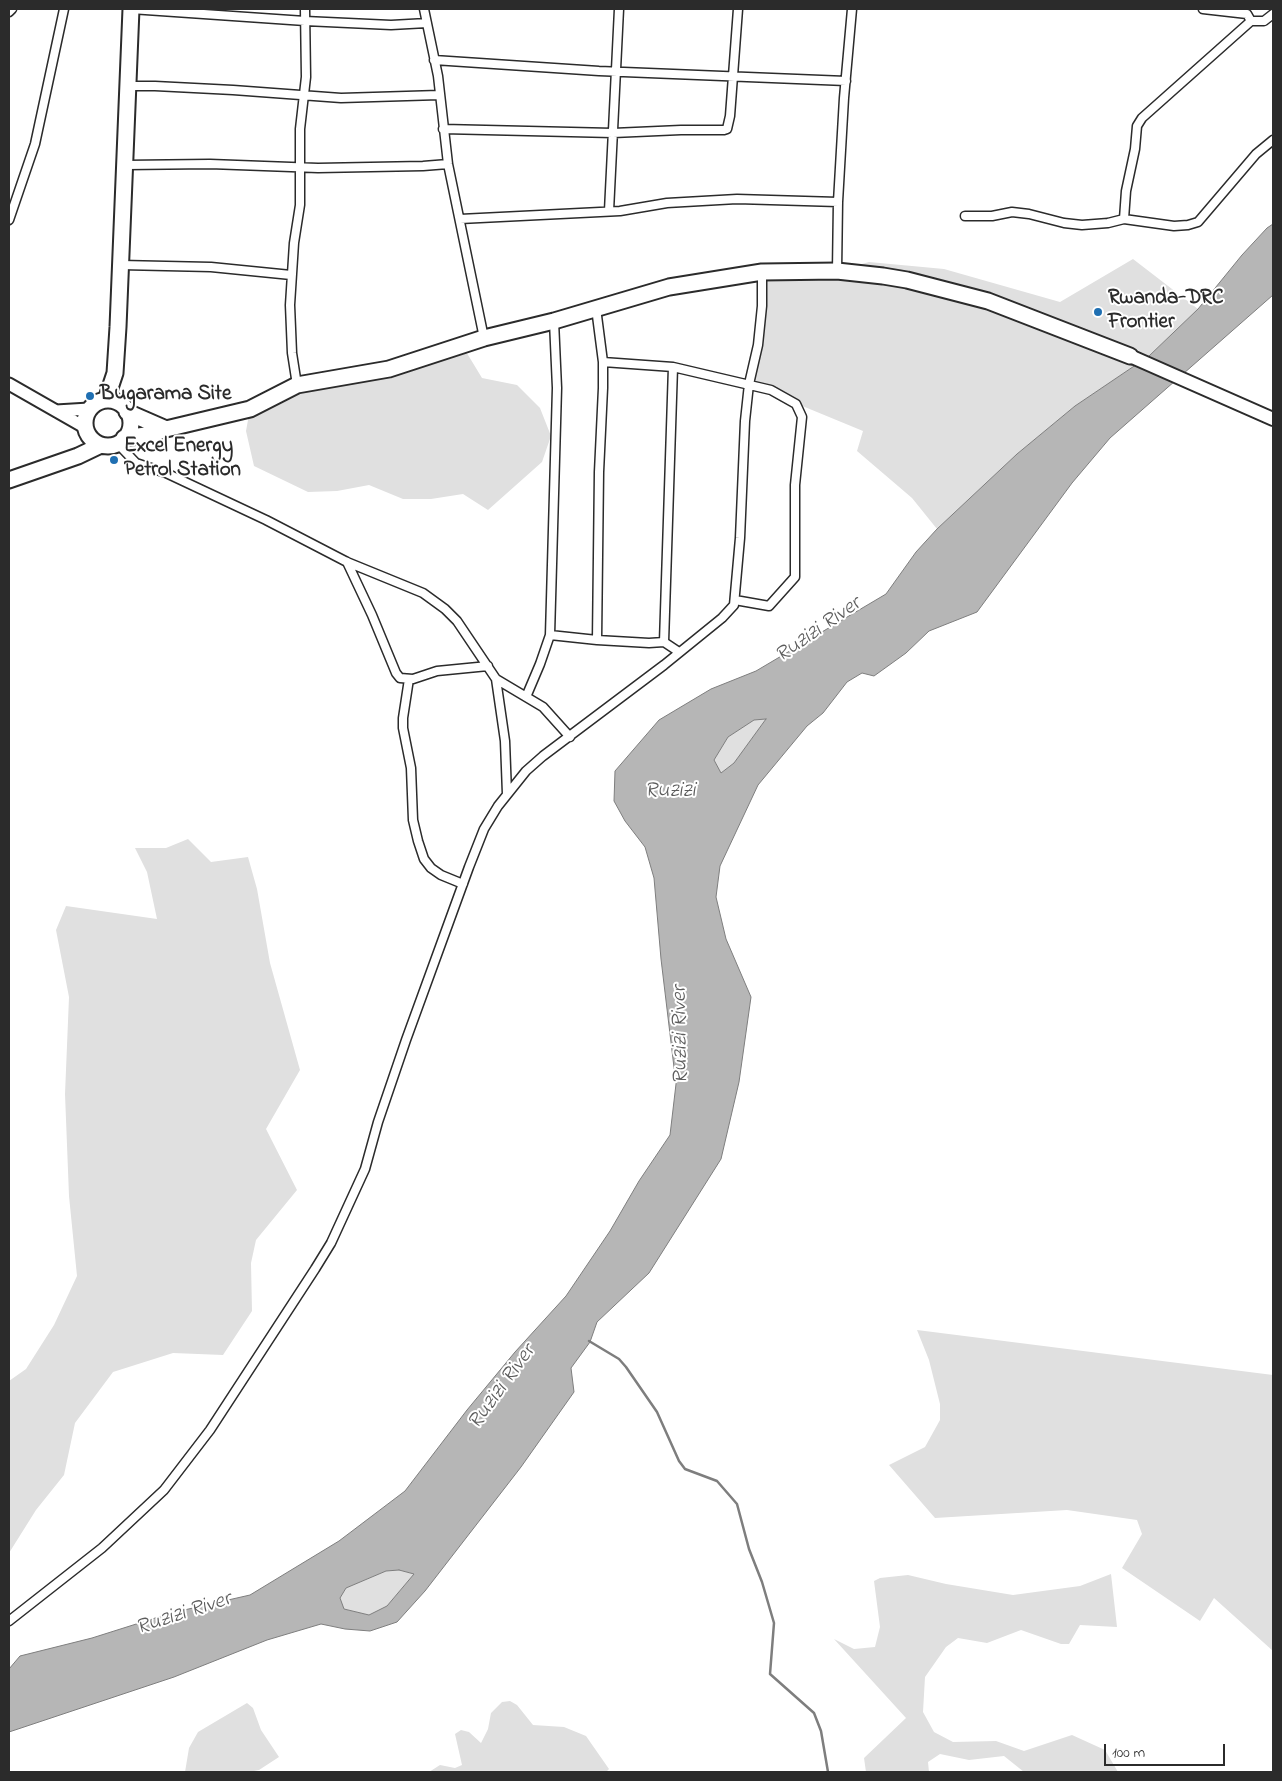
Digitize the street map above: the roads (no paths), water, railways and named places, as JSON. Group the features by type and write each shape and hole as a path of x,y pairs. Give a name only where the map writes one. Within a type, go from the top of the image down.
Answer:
{"highway":[{"path":"106,400 115,373 122,265 131,9"},
{"path":"9,480 114,442 250,409 297,385 389,369 484,338 554,321 669,286 762,272 837,271 907,280 988,301 1130,356"},
{"path":"115,373 125,409 130,423 128,431 114,442 93,440 86,428 85,418 89,409 95,404 106,400 115,401 125,409 166,429"}],"main road":[{"path":"1130,356 1273,419"},
{"path":"9,384 86,428"},
{"path":"56,411 89,409"}],"street":[{"path":"9,12 12,9"},
{"path":"9,220 35,144 64,9"},
{"path":"131,9 305,21 391,25 427,23"},
{"path":"297,385 290,330 294,243 300,204 300,129 306,78 305,9"},
{"path":"424,9 434,60 448,164 484,338"},
{"path":"609,211 619,9"},
{"path":"443,129 613,133 719,130 727,128 730,116 738,9"},
{"path":"837,271 838,202 852,9"},
{"path":"1203,9 1247,14 1251,21"},
{"path":"1124,219 1126,191 1135,149 1137,126 1142,118 1251,21 1264,21 1273,14"},
{"path":"434,60 617,71 846,81"},
{"path":"128,86 242,90 341,98 439,95"},
{"path":"965,216 992,216 1012,212 1082,225 1108,223 1124,219 1174,226 1188,225 1198,222 1256,154 1273,140"},
{"path":"126,165 210,164 300,167 448,164"},
{"path":"460,219 620,211 667,203 738,199 838,202"},
{"path":"122,265 211,267 292,275"},
{"path":"9,1621 102,1548 164,1490 210,1430 315,1270 331,1243 365,1169 378,1122 463,884 484,829 507,794 526,771 543,756 679,652 722,618 734,605 740,538 745,421 758,345 762,306 762,272"},
{"path":"596,308 603,362 596,558 597,640"},
{"path":"526,697 550,635 557,398 554,321"},
{"path":"603,362 673,368 750,384 771,390 796,404 802,417 795,485 795,577 769,606 735,600"},
{"path":"664,642 673,368"},
{"path":"114,442 136,463 166,473 266,520 347,562 423,593 445,609 457,621 496,679 505,741 507,794"},
{"path":"347,562 372,615 396,674 400,678 409,679 437,671 488,666"},
{"path":"550,635 597,640 664,642 679,652"},
{"path":"409,679 403,728 411,768 413,820 418,841 424,859 431,868 441,875 463,884"},
{"path":"496,679 544,706 570,737"}],"water":[{"name":"Ruzizi","path":"1273,224 1273,295 1110,438 1072,483 977,612 929,631 906,653 874,676 862,673 847,682 823,713 807,726 758,785 720,866 716,897 726,939 751,997 739,1082 721,1159 649,1273 597,1322 590,1342 571,1368 574,1392 521,1467 425,1591 397,1622 370,1631 345,1629 321,1624 267,1640 174,1677 9,1732 9,1669 20,1656 92,1638 171,1613 250,1595 339,1541 405,1491 467,1410 515,1352 566,1296 610,1231 639,1181 670,1135 676,1084 661,959 654,878 645,847 625,821 614,801 615,771 659,720 711,689 756,671 886,594 916,552 937,529 1017,454 1075,406 1149,356 1198,309 1242,255","holes":["766,719 734,763 721,773 714,760 728,737 754,720","399,1570 414,1574 387,1606 369,1615 344,1609 340,1598 346,1588 386,1571"]}],"waterway":[{"path":"589,1341 619,1359 626,1367 657,1412 679,1461 685,1469 717,1481 737,1504 749,1549 762,1582 774,1623 770,1674 814,1713 821,1731 828,1772"}],"place":[{"name":"Rwanda-DRC Frontier","path":"1098,312"},
{"name":"Bugarama Site","path":"90,396"},
{"name":"Excel Energy Petrol Station","path":"114,460"}],"water label":[{"name":"Ruzizi River","path":"819,631"},
{"name":"Ruzizi River","path":"682,1035"},
{"name":"Ruzizi River","path":"503,1388"},
{"name":"Ruzizi River","path":"184,1615"}]}
